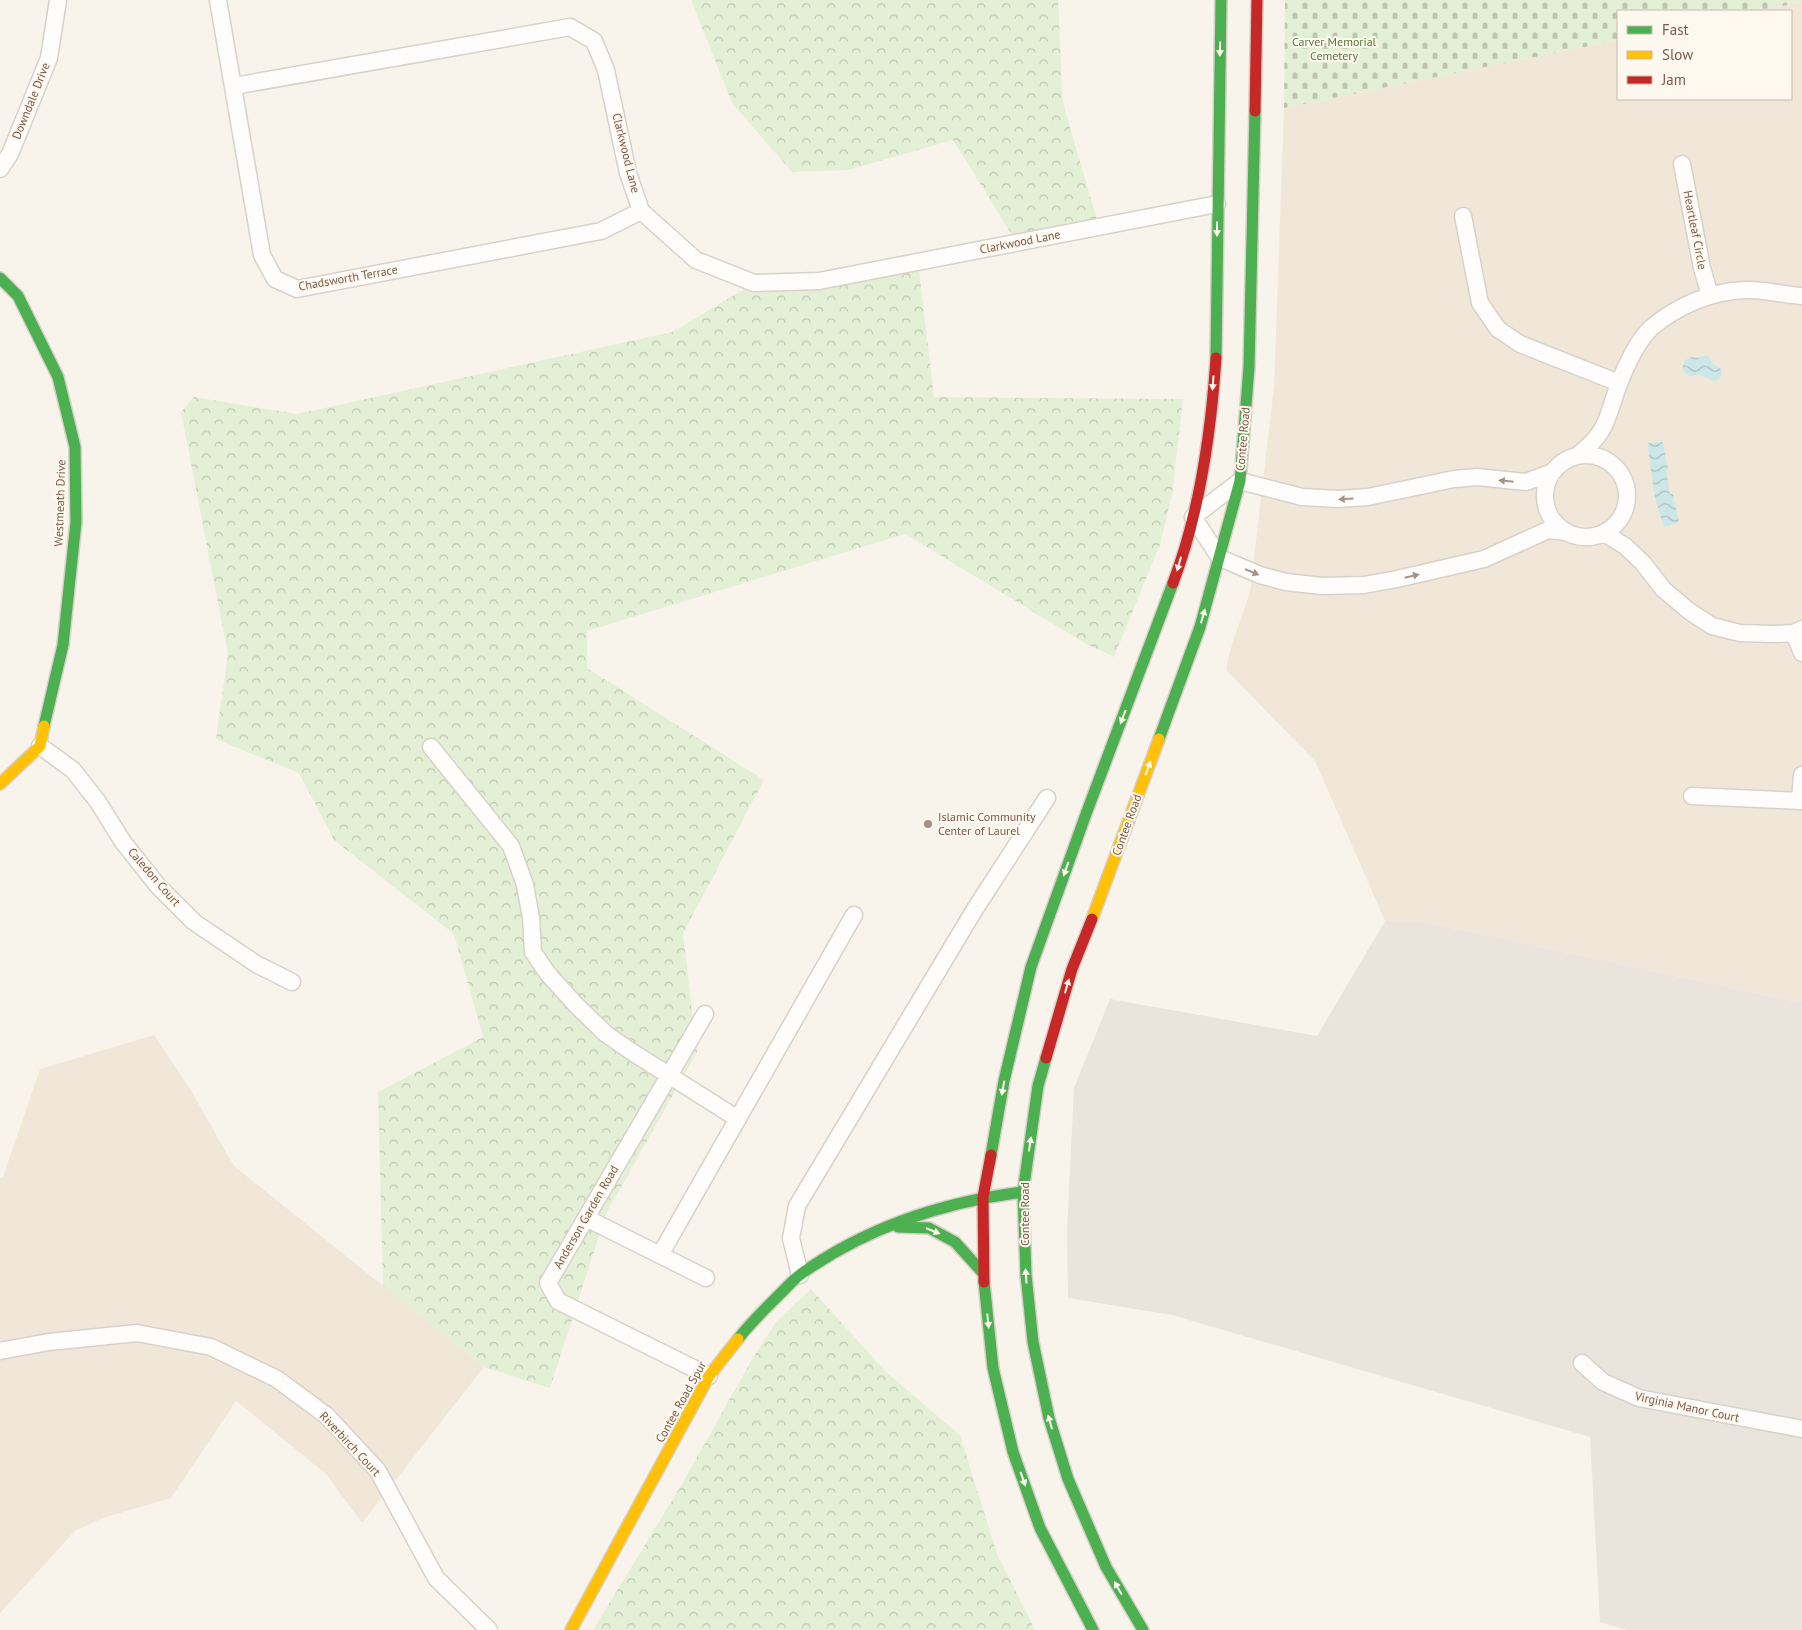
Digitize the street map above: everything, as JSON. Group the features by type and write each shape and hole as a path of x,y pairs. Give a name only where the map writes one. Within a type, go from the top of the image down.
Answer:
{"street":[{"name":"Downdale Drive","path":"0,169 10,154 49,58 58,0"},
{"name":"Chadsworth Terrace","path":"218,0 262,256 274,279 297,289 602,231 641,211"},
{"path":"1093,1630 1040,1528 1013,1452 993,1368 983,1273 983,1198 1004,1081 1030,967 1175,578 1193,517 1212,411 1217,335 1217,204 1221,0"},
{"name":"Contee Road","path":"1143,1630 1106,1567 1068,1479 1048,1418 1033,1342 1026,1275 1023,1192 1038,1086 1072,969 1116,857 1200,627 1240,481 1249,366 1257,0"},
{"name":"Clarkwood Lane","path":"234,86 570,27 594,41 606,70 628,173 641,211 696,260 754,283 819,281 1217,204"},
{"name":"Heartleaf Circle","path":"1682,164 1702,268 1710,296"},
{"path":"1463,216 1480,303 1498,329 1520,344 1619,383"},
{"name":"Westmeath Drive","path":"0,278 18,296 58,377 75,447 76,522 63,645 40,746"},
{"path":"1567,532 1556,523 1548,512 1545,498 1547,484 1553,472 1562,462 1578,455 1592,444 1603,431 1619,383 1632,354 1650,329 1682,308 1710,296 1731,290 1762,290 1801,297"},
{"path":"1610,412 1608,440 1615,466"},
{"path":"1193,517 1220,558 1260,575 1286,582 1322,586 1364,585 1484,559 1548,530 1592,537 1604,533 1619,521 1625,511 1628,499 1627,486 1615,466 1604,458 1578,455"},
{"path":"1193,517 1240,481 1302,496 1338,499 1368,497 1454,479 1477,478 1526,482 1553,472"},
{"path":"1619,521 1625,546"},
{"path":"1604,533 1625,546 1663,589 1689,611 1712,626 1740,632 1774,634 1798,631 1802,653"},
{"path":"0,784 40,746"},
{"name":"Caledon Court","path":"40,746 73,770 158,886 194,922 256,964 292,982"},
{"path":"431,747 511,846 528,902 533,952 548,974 606,1034 738,1119"},
{"path":"1692,796 1801,800 1802,775"},
{"path":"800,1275 791,1238 797,1206 975,909 1047,798"},
{"path":"660,1255 854,915"},
{"name":"Anderson Garden Road","path":"705,1014 548,1283 558,1301 710,1376"},
{"name":"Contee Road Spur","path":"571,1630 710,1376 752,1321 800,1275 850,1243 885,1226 929,1211 983,1198 1023,1192"},
{"path":"586,1218 706,1278"},
{"path":"885,1226 929,1228 955,1242 983,1273"},
{"name":"Riverbirch Court","path":"0,1351 49,1342 138,1333 211,1347 277,1379 327,1416 378,1471 436,1578 489,1630"},
{"name":"Virginia Manor Court","path":"1582,1363 1603,1382 1639,1398 1802,1430"}],"shaded area":[{"path":"1802,2 1802,1003 1424,922 1385,921 1315,761 1226,670 1232,644 1250,592 1274,387 1284,108 1617,40 1617,100 1792,100 1792,10 1763,10"},
{"path":"1385,921 1424,922 1802,1003 1802,1630 1627,1630 1600,1622 1590,1437 1172,1315 1068,1298 1067,1231 1074,1088 1110,999 1317,1036"},
{"path":"154,1035 192,1092 234,1166 484,1367 362,1523 326,1474 236,1401 171,1498 103,1518 75,1531 0,1613 0,1178 3,1177 40,1069"}],"green space":[{"path":"691,0 1058,0 1063,103 1099,227 1017,243 953,140 848,170 792,172 732,103"},
{"name":"Carver Memorial Cemetery","path":"1285,0 1802,0 1802,2 1763,10 1617,10 1617,40 1284,108"},
{"path":"918,262 934,397 1183,399 1172,495 1160,545 1114,657 1088,645 905,534 587,631 587,668 764,780 683,933 697,1052 606,1214 550,1388 484,1367 383,1286 378,1092 483,1037 454,934 334,840 299,773 216,739 228,654 181,412 194,397 297,414 672,332 754,283"},
{"path":"811,1289 886,1372 960,1435 997,1554 1035,1630 593,1630 682,1484 751,1361 776,1322"}],"water":[{"path":"1706,355 1712,363 1721,369 1722,375 1718,380 1713,381 1701,375 1689,376 1684,371 1683,365 1685,360"},
{"path":"1663,442 1670,494 1673,494 1679,522 1664,527 1655,498 1648,449 1648,443"}],"traffic: fast":[{"path":"1216,358 1221,0"},
{"path":"1159,739 1200,627 1240,481 1249,367 1255,111"},
{"path":"0,278 18,296 58,377 75,447 76,522 63,645 44,726"},
{"path":"991,1155 1004,1081 1031,967 1173,583"},
{"path":"1046,1058 1038,1086 1023,1192 1026,1275 1033,1342 1049,1418 1068,1479 1106,1567 1143,1630"},
{"path":"738,1339 798,1276 826,1257 852,1243 879,1230 935,1210 993,1196 1023,1192"},
{"path":"898,1227 929,1228 955,1242 983,1273"},
{"path":"984,1282 993,1368 1013,1452 1040,1528 1093,1630"}],"traffic: slow":[{"path":"0,784 40,746 44,726"},
{"path":"1092,919 1159,739"},
{"path":"571,1630 709,1376 738,1339"}],"traffic: jam":[{"path":"1255,111 1257,0"},
{"path":"1173,583 1190,528 1203,472 1216,358"},
{"path":"1046,1058 1072,969 1092,919"},
{"path":"984,1282 983,1197 991,1155"}],"place":[{"name":"Islamic Community Center of Laurel","path":"928,824"}]}
